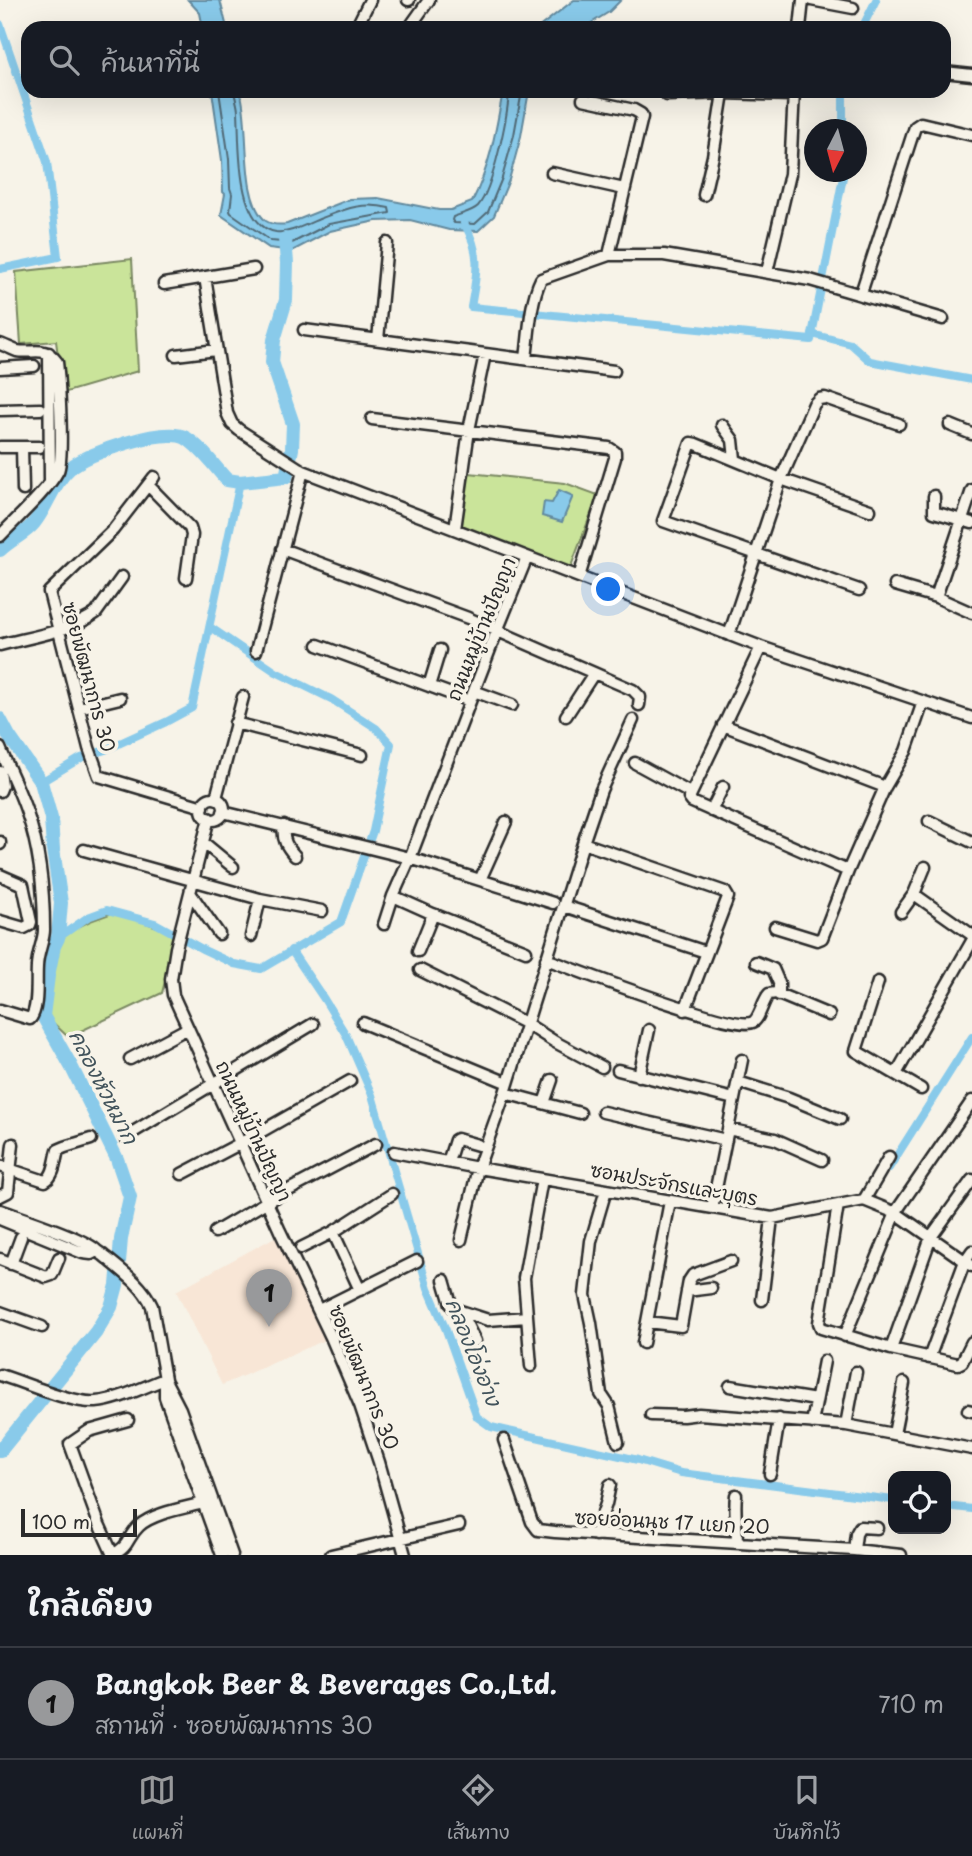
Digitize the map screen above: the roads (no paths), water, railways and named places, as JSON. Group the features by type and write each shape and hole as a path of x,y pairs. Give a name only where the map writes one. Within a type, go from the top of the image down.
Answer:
{"street":[{"path":"360,21 370,0"},
{"path":"414,21 429,0"},
{"path":"801,21 803,0"},
{"path":"811,0 853,8"},
{"path":"951,73 972,75"},
{"path":"704,195 722,98"},
{"path":"767,272 790,174 794,98"},
{"path":"583,99 634,110 642,116 609,255"},
{"path":"861,293 915,127 921,123 972,135"},
{"path":"552,173 624,189"},
{"path":"378,340 387,243"},
{"path":"526,359 529,329 539,283 544,277 609,255 664,255 810,279 943,319"},
{"path":"164,284 254,269"},
{"path":"205,277 227,414 232,424 299,468 527,557"},
{"path":"304,330 614,371"},
{"path":"0,344 20,351 49,353 50,482 0,536"},
{"path":"176,355 216,350"},
{"path":"455,529 469,430 485,354"},
{"path":"0,368 34,366"},
{"path":"729,635 781,479 814,404 825,398 899,424"},
{"path":"0,410 40,409"},
{"path":"372,419 609,448 614,452 615,458 579,577"},
{"path":"722,425 733,440 735,459"},
{"path":"950,425 972,434"},
{"path":"859,590 663,521 691,443 781,479 870,510"},
{"path":"0,447 39,447"},
{"path":"22,447 23,490"},
{"path":"256,651 299,468"},
{"name":"ซอยพัฒนาการ 30","path":"186,578 192,535 190,528 151,481 113,530 49,592 96,773 103,779 202,807"},
{"path":"936,597 967,521 972,490"},
{"path":"934,496 934,512 967,521"},
{"path":"282,549 468,618 634,690 640,697 639,705"},
{"name":"ถนนหมู่บ้านปัญญา","path":"384,923 527,557 761,647 972,718"},
{"path":"0,645 58,630 91,617 122,576"},
{"path":"895,585 936,597 972,613"},
{"path":"318,645 429,686 512,705"},
{"path":"761,647 689,798 711,811 848,871"},
{"path":"429,686 440,650"},
{"path":"566,716 594,673"},
{"path":"216,799 243,697"},
{"path":"79,708 120,698"},
{"path":"775,927 820,940 885,787 906,751 923,702"},
{"path":"461,1240 478,1168 527,1024 558,905 601,790 633,720"},
{"path":"235,723 362,755"},
{"path":"723,725 885,787"},
{"path":"0,748 25,806 37,847 44,909 44,935 37,959 33,1016 30,1019 0,1010"},
{"path":"635,763 690,793"},
{"path":"0,772 0,791"},
{"path":"711,811 723,787"},
{"path":"216,799 223,805 223,812 219,818 209,818 202,807 206,801 216,799"},
{"path":"223,812 410,858 706,952"},
{"name":"ถนนหมู่บ้านปัญญา","path":"209,818 176,948 171,979 173,995 292,1255"},
{"path":"929,821 972,842"},
{"path":"480,880 506,822"},
{"path":"284,827 284,840 295,856"},
{"path":"204,843 233,867"},
{"path":"583,843 725,891 729,897 685,1010"},
{"path":"84,850 260,899 322,911"},
{"path":"901,912 914,894 925,867"},
{"path":"0,876 23,885 31,922 24,928 0,921"},
{"path":"191,894 219,934"},
{"path":"914,894 972,935"},
{"path":"393,896 526,951"},
{"path":"251,936 260,899"},
{"path":"418,951 433,914"},
{"path":"895,1074 972,941"},
{"path":"546,959 685,1010 724,1019 752,1022 769,994 779,995 829,1015"},
{"path":"756,962 773,969 779,983 779,995"},
{"path":"420,970 527,1024 602,1067"},
{"path":"878,982 856,1051 921,1089"},
{"path":"363,1023 507,1088 544,1103 580,1113"},
{"path":"125,1137 313,1024"},
{"path":"130,1059 188,1028"},
{"path":"639,1076 649,1030"},
{"path":"712,1208 742,1059"},
{"path":"618,1070 734,1098"},
{"path":"544,1103 551,1080"},
{"path":"183,1174 350,1081"},
{"path":"738,1082 789,1098 840,1119"},
{"path":"845,1336 896,1213 972,1101"},
{"path":"603,1112 727,1135 775,1139 822,1160"},
{"path":"0,1166 45,1181 50,1179 58,1150 91,1139"},
{"path":"448,1162 455,1140 478,1145"},
{"path":"0,1196 8,1192 13,1144"},
{"path":"215,1232 376,1144"},
{"name":"ซอนประจักรและบุตร","path":"394,1152 772,1219 864,1200"},
{"path":"889,1157 864,1200 896,1213 968,1263"},
{"path":"531,1366 524,1278 542,1179"},
{"path":"891,1349 931,1237 972,1180"},
{"path":"606,1190 591,1241 585,1295 601,1394 609,1406 618,1442"},
{"path":"301,1248 392,1194"},
{"path":"643,1343 670,1201"},
{"path":"838,1205 819,1323 824,1330 891,1349 960,1364 972,1342"},
{"path":"0,1210 95,1247 148,1297 152,1306 165,1397 222,1555"},
{"path":"0,1219 83,1253 100,1253"},
{"path":"762,1300 772,1219"},
{"path":"332,1231 360,1290"},
{"path":"11,1264 21,1237"},
{"path":"929,1358 972,1251"},
{"name":"ซอยพัฒนาการ 30","path":"292,1255 360,1405 405,1555"},
{"path":"0,1259 49,1277 59,1258"},
{"path":"318,1311 417,1261"},
{"path":"647,1322 681,1326 689,1281 693,1275 731,1261"},
{"path":"444,1280 451,1304 460,1311 488,1320 527,1317"},
{"path":"687,1291 711,1288"},
{"path":"460,1311 475,1341"},
{"path":"0,1312 42,1328"},
{"path":"812,1423 824,1361"},
{"path":"846,1426 856,1372"},
{"path":"0,1375 78,1400 95,1402 111,1399 164,1379"},
{"path":"164,1379 180,1409 232,1555"},
{"path":"894,1434 904,1383"},
{"path":"730,1386 816,1401"},
{"path":"651,1415 699,1414 846,1426 972,1449"},
{"path":"770,1474 779,1419"},
{"path":"128,1420 89,1431 70,1444 113,1555 128,1544 139,1526 151,1519 203,1503"},
{"name":"ซอยอ่อนนุช 17 แยก 20","path":"504,1440 535,1527 544,1532 737,1543 813,1551 854,1550 895,1555"},
{"path":"595,1535 610,1485"},
{"path":"736,1495 737,1543"},
{"path":"331,1555 459,1525"},
{"path":"854,1550 858,1530 863,1527 877,1528"}],"water":[{"path":"188,0 220,0 225,21 202,21 200,13"},
{"path":"574,0 621,0 594,21 547,21"},
{"path":"213,98 242,98 252,196 266,221 279,225 287,224 350,199 378,198 451,210 472,202 478,189 488,162 502,98 528,98 509,180 494,216 478,231 449,230 410,220 376,221 330,231 294,250 269,248 221,215 225,194"},
{"path":"559,490 573,496 562,522 542,516 544,502 552,503"}],"waterway":[{"path":"866,21 876,0"},
{"path":"0,24 21,86"},
{"path":"0,269 58,257 47,162 25,98"},
{"path":"843,98 843,119"},
{"path":"464,223 474,244 477,264 471,307 811,340 842,182"},
{"name":"คลองหัวหมาก","path":"0,550 34,523 69,469 108,449 144,438 176,435 186,438 203,452 227,480 240,482 286,477 292,449 293,424 272,362 274,340 286,300 285,239"},
{"path":"812,334 851,344 870,361 972,380"},
{"path":"41,782 81,758 105,750 192,708 240,482"},
{"path":"58,938 88,917 107,910 155,923 234,964 261,969 341,922 373,831 391,744 376,728 331,699 276,672 210,627"},
{"name":"คลองหัวหมาก","path":"0,719 41,782 51,818 61,903 58,938 48,976 43,1016 117,1159 130,1197 121,1239 117,1285 111,1307 96,1332 0,1451"},
{"name":"คลองโอ่งอ่าง","path":"291,950 346,1035 372,1095 428,1288 477,1417 491,1427 638,1460 681,1473 888,1499"},
{"path":"889,1168 972,1037"},
{"name":"คลองโอ่งอ่าง","path":"951,1507 972,1509"}],"place":[{"name":"Bangkok Beer & Beverages Co.,Ltd.","path":"269,1327"}]}
